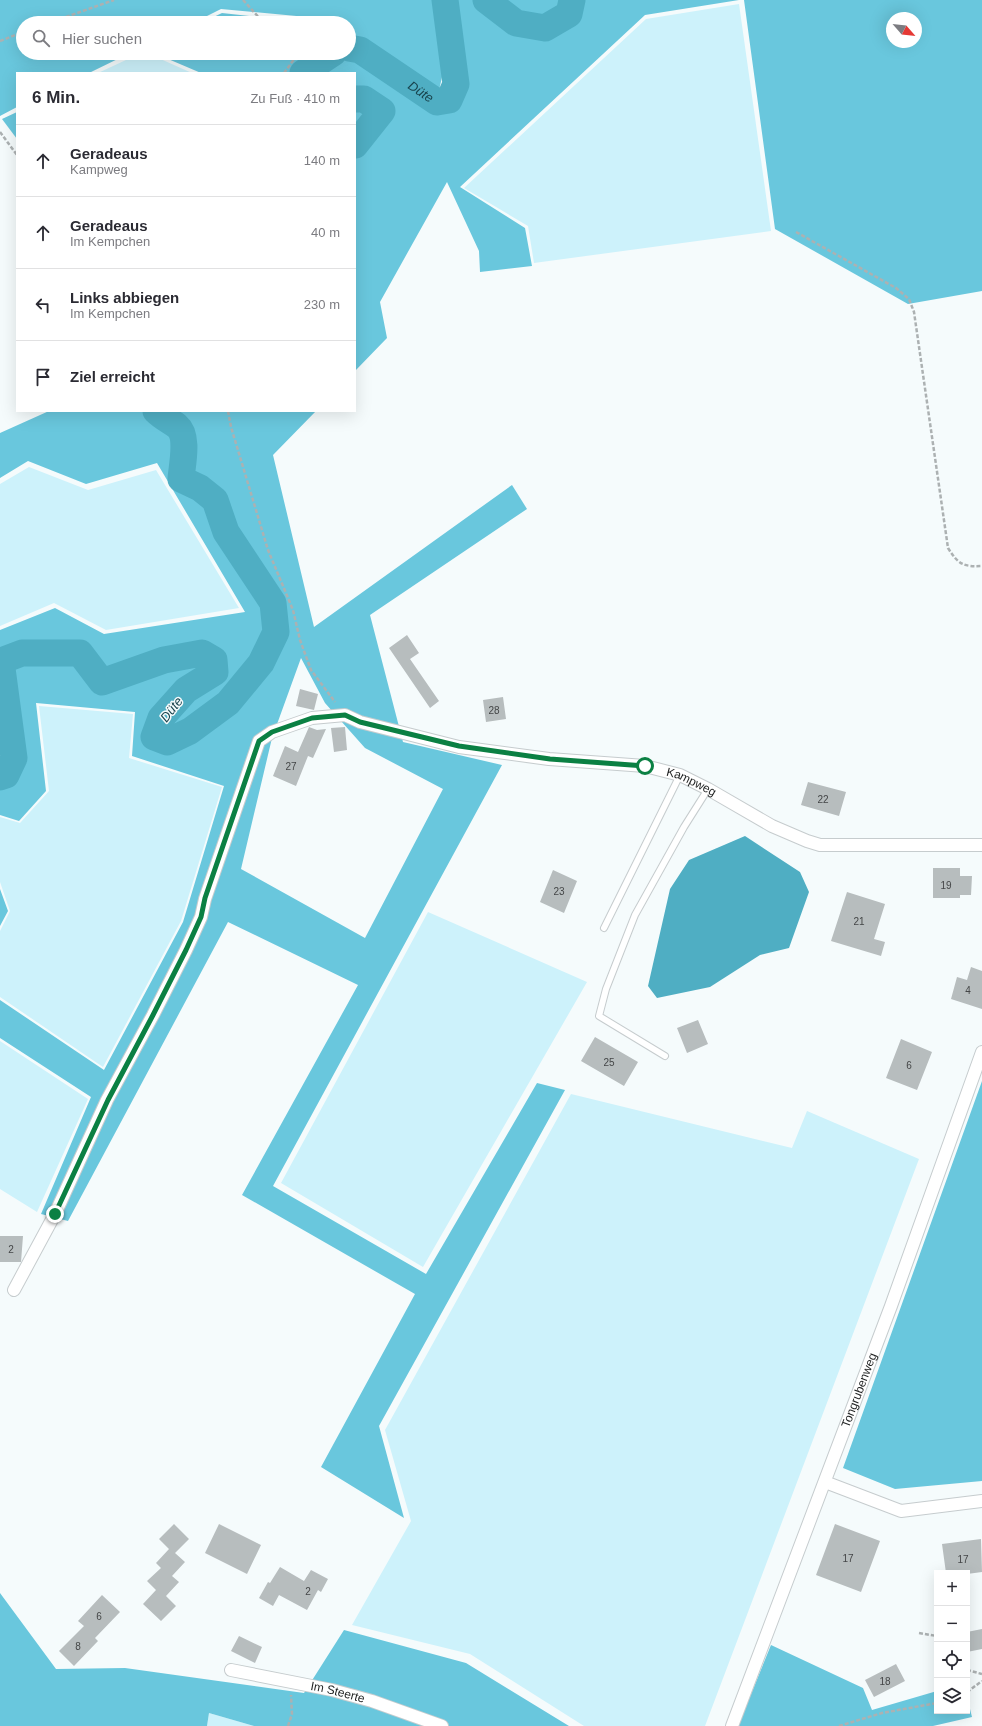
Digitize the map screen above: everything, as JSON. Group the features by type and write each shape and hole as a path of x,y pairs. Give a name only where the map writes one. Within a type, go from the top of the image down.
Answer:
{"street":[{"name":"Kampweg","path":"345,715 360,722 459,746 550,759 645,766 680,775 708,789 772,826 807,841 820,844 982,845"},
{"path":"14,1290 55,1214 108,1100 153,1015 201,917 205,898 259,741 272,732 312,718 345,715"},
{"name":"Tongrubenweg","path":"732,1726 891,1306 982,1052"},
{"path":"825,1482 901,1511 982,1501"},
{"name":"Im Steerte","path":"231,1670 290,1681 372,1701 442,1726"}],"lane":[{"path":"604,928 680,775"},
{"path":"666,1056 599,1016 606,989 635,915 684,827 708,789"}],"path":[{"path":"69,16 114,0"},
{"path":"243,0 258,16"},
{"path":"0,41 16,35"},
{"path":"285,72 294,60"},
{"path":"0,132 16,154"},
{"path":"796,232 896,288 909,299 914,312 948,548 956,561 968,567 982,566"},
{"path":"228,412 230,427 268,550 293,610 300,640 311,670 323,688 345,715"},
{"path":"919,1633 934,1636"},
{"path":"970,1671 982,1674"},
{"path":"288,1726 292,1714 290,1681"},
{"path":"970,1690 982,1681"},
{"path":"839,1726 882,1713 934,1704"}],"shaded area":[{"path":"0,0 437,0 446,59 438,95 401,79 356,50 356,16 296,16 221,9 207,16 16,16 16,60 116,60 91,72 16,72 16,108 0,116"},
{"path":"442,0 493,0 521,17 544,24 557,16 564,0 739,0 645,15 460,187 525,228 532,266 480,272 479,251 447,182 380,302 387,338 356,370 356,72 199,72 170,60 356,60 356,55 395,80 440,99 448,64"},
{"path":"503,0 561,0 555,10 548,16 534,18 519,11"},
{"path":"744,0 982,0 982,291 908,304 775,229"},
{"path":"739,4 771,231 534,263 528,226 464,188 646,19"},
{"path":"222,13 250,16 216,16"},
{"path":"126,60 163,60 190,72 100,72"},
{"path":"16,112 16,138 2,119"},
{"path":"47,412 315,412 273,455 314,627 512,485 527,509 370,615 403,742 502,765 273,1186 426,1274 537,1083 565,1090 379,1426 404,1518 321,1467 415,1294 242,1195 358,985 228,922 68,1221 41,1214 91,1097 0,1038 0,1000 104,1070 183,922 224,786 132,756 135,712 36,703 46,791 19,821 0,815 0,760 11,758 0,668 0,630 55,608 104,634 245,612 157,463 86,484 28,461 0,478 0,433","holes":["301,658 325,703 365,748 443,789 365,938 241,869 272,738"]},
{"path":"29,467 88,490 156,470 239,608 106,630 54,603 0,626 0,484"},
{"path":"39,706 133,714 129,758 222,787 181,921 103,1067 0,997 0,931 10,911 0,882 0,817 20,823 49,791"},
{"path":"0,709 5,752 0,754"},
{"path":"745,836 800,872 809,892 789,948 760,955 710,987 657,998 648,986 670,889 689,860"},
{"path":"0,889 8,911 0,926"},
{"path":"428,912 587,982 423,1267 281,1183"},
{"path":"0,1041 88,1099 37,1212 0,1189"},
{"path":"982,1081 982,1481 895,1489 843,1468"},
{"path":"571,1094 792,1148 807,1111 919,1159 705,1726 584,1726 470,1654 352,1625 411,1521 385,1430"},
{"path":"0,1593 56,1669 125,1668 304,1693 344,1630 466,1663 569,1726 254,1726 209,1713 207,1726 0,1726"},
{"path":"771,1645 863,1688 872,1710 934,1692 934,1714 970,1714 970,1709 972,1717 933,1726 738,1726"},
{"path":"209,1713 254,1726 207,1726"}],"building":[{"path":"407,635 419,653 410,659 439,701 430,708 389,648"},
{"path":"300,689 318,694 314,710 296,706"},
{"path":"503,697 506,719 486,722 483,700"},
{"path":"309,727 317,730 326,729 313,758 308,756 296,786 273,776 285,746 298,752"},
{"path":"345,727 347,750 334,752 331,728"},
{"path":"808,782 846,792 839,816 801,805"},
{"path":"933,868 960,868 960,876 972,876 971,895 960,895 960,898 933,898"},
{"path":"553,870 577,881 564,913 540,902"},
{"path":"847,892 885,904 874,939 885,942 881,956 831,941"},
{"path":"971,967 982,971 982,1009 951,999 957,977 967,980"},
{"path":"698,1020 708,1044 687,1053 677,1028"},
{"path":"595,1037 638,1062 624,1086 581,1061"},
{"path":"901,1039 932,1052 917,1090 886,1078"},
{"path":"0,1236 23,1236 21,1262 0,1262"},
{"path":"174,1524 189,1539 175,1553 185,1562 172,1576 179,1582 166,1596 176,1606 161,1621 143,1604 156,1590 147,1581 161,1568 156,1563 169,1549 159,1539"},
{"path":"219,1524 261,1545 247,1574 205,1553"},
{"path":"835,1524 880,1541 861,1592 816,1575"},
{"path":"981,1539 982,1572 970,1574 970,1570 946,1570 942,1544"},
{"path":"280,1567 304,1581 311,1570 328,1579 321,1592 318,1590 307,1610 279,1595 273,1606 259,1598 268,1582 270,1583"},
{"path":"102,1595 120,1612 95,1638 98,1641 74,1666 59,1651 84,1626 78,1621"},
{"path":"982,1629 982,1649 970,1651 970,1631"},
{"path":"239,1636 262,1647 255,1663 231,1651"},
{"path":"896,1664 905,1681 874,1697 865,1680"}],"waterway":[{"name":"Düte","path":"356,49 360,50 437,102 449,100 456,84 445,0"},
{"name":"Düte","path":"486,0 516,23 545,28 569,14 572,0"},
{"name":"Düte","path":"304,72 322,60"},
{"name":"Düte","path":"356,99 364,99 382,111 356,144"},
{"name":"Düte","path":"0,777 6,775 14,758 1,661 22,653 80,653 102,682 164,660 202,653 214,660 215,672 186,690 161,718 154,737 167,742 190,731 228,703 261,663 276,632 273,603 226,532 215,500 200,488 181,479 184,451 181,431 177,426 157,412"}],"route":[{"path":"55,1214 108,1100 153,1015 201,917 205,898 259,741 272,732 312,718 345,715 360,722 459,746 518,756 645,766"}]}
